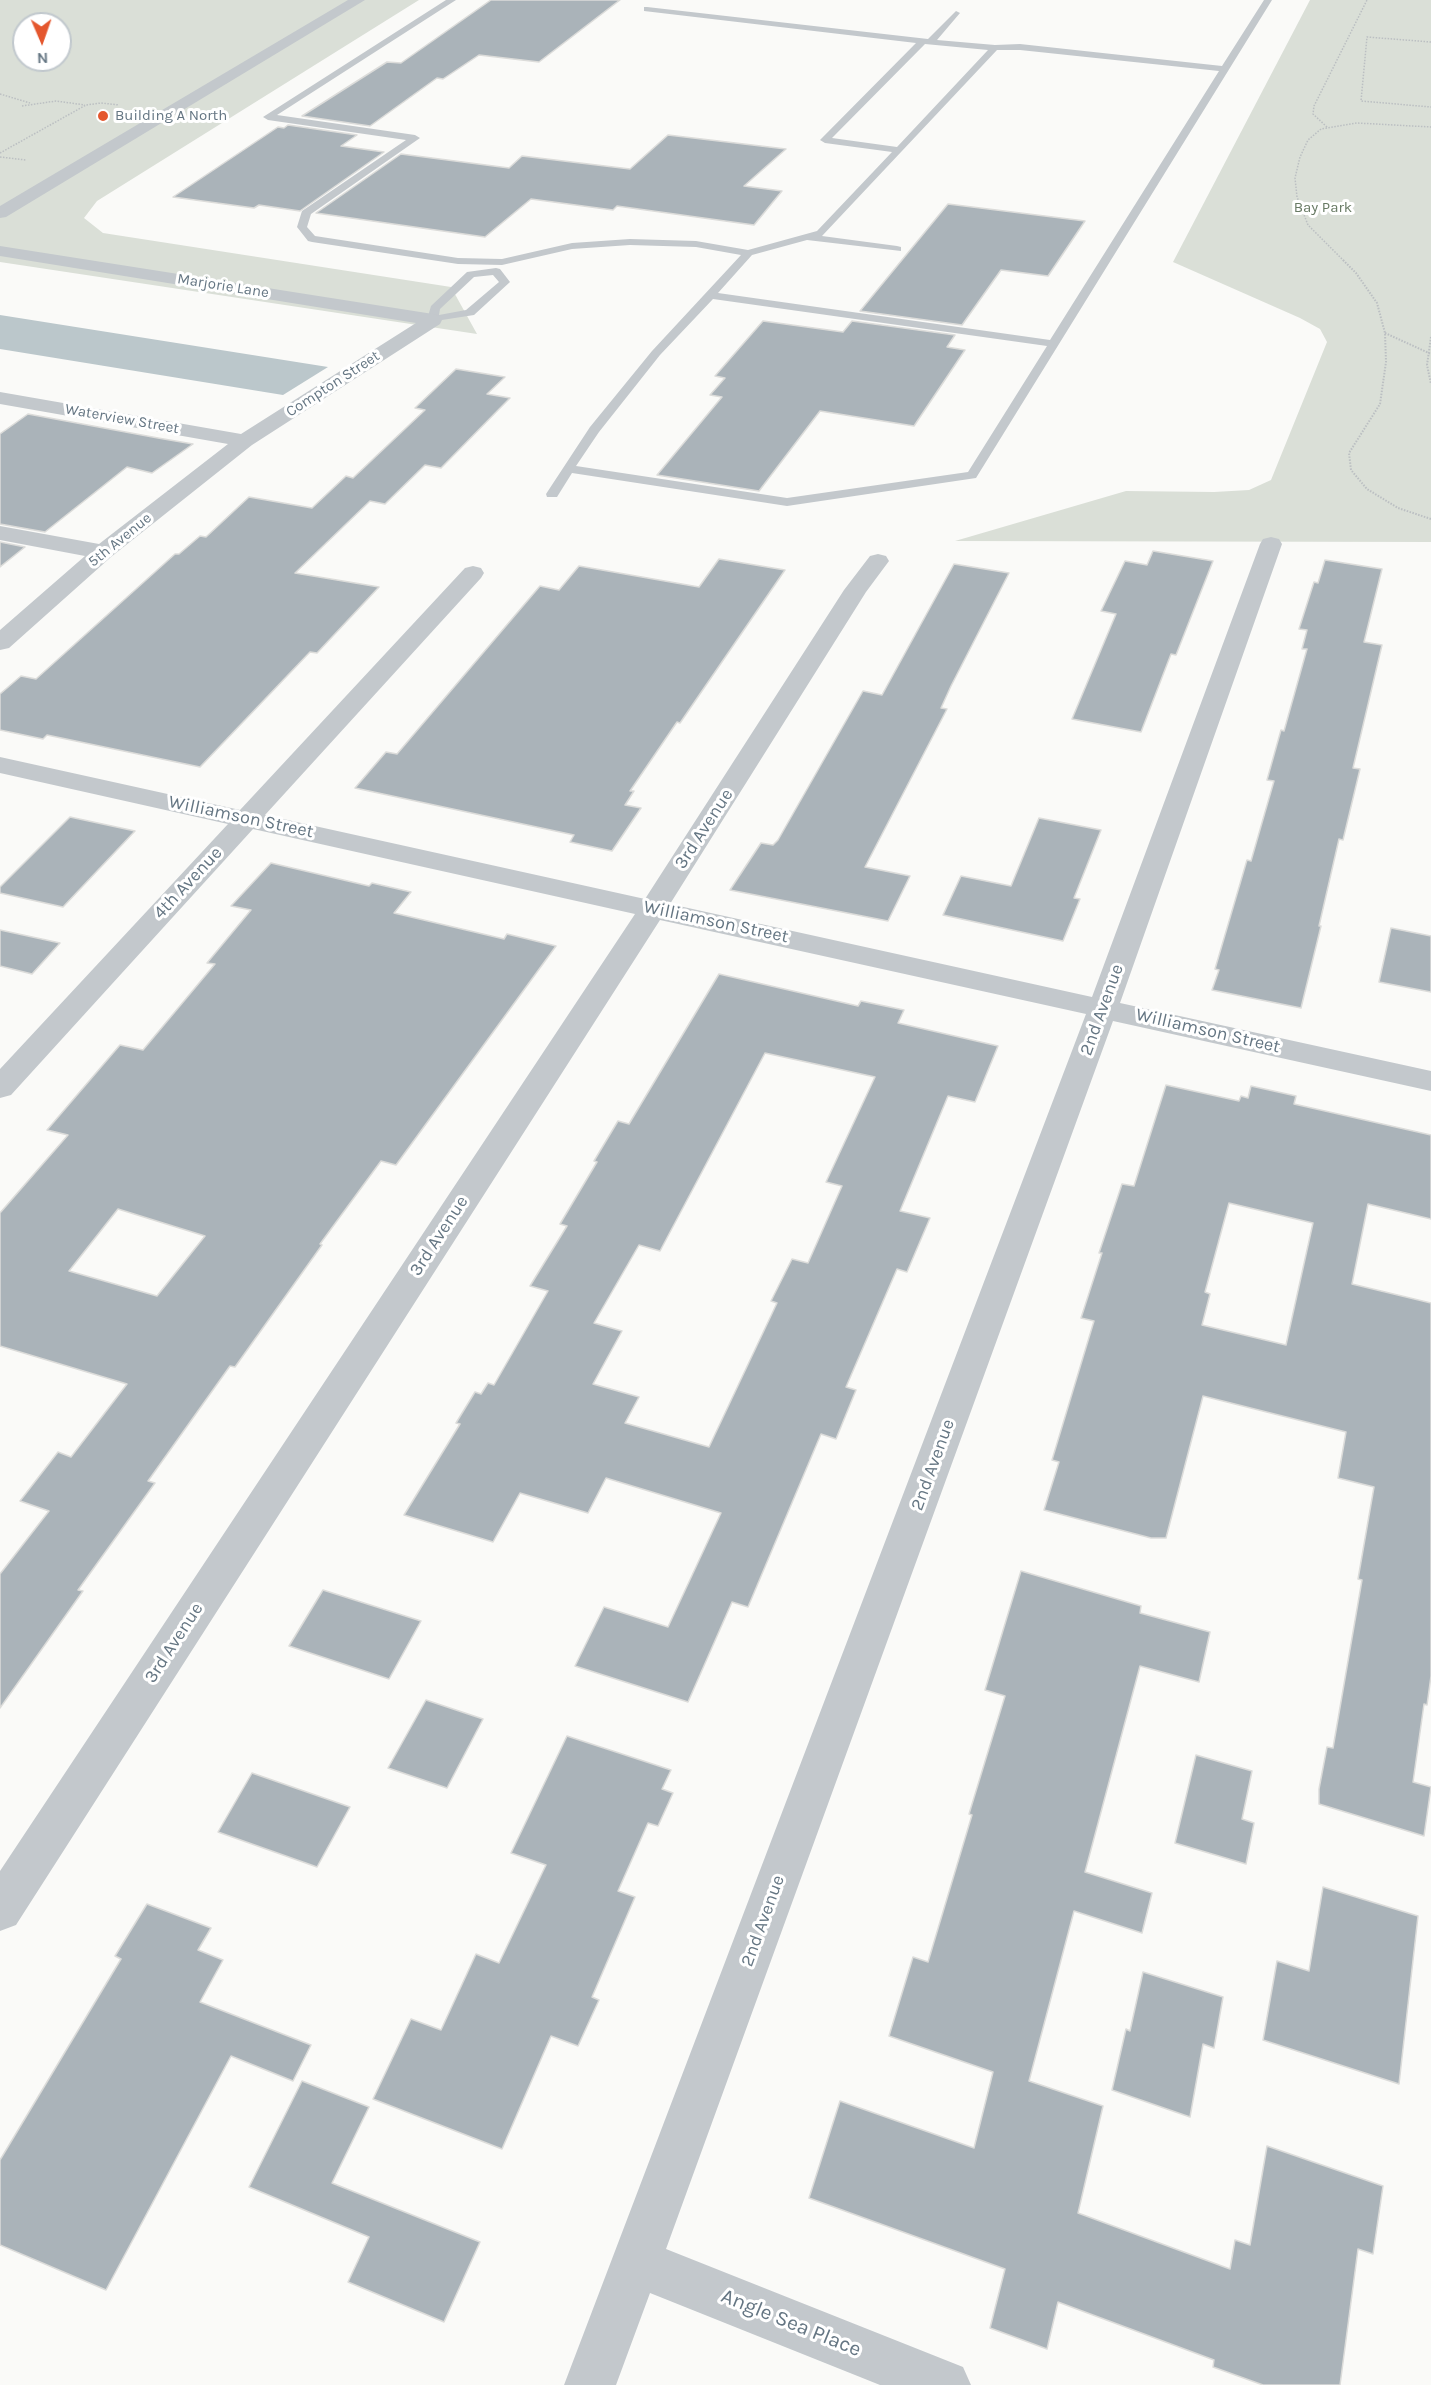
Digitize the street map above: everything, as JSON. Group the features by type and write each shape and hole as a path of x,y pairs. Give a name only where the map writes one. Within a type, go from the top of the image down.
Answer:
{"street":[{"path":"0,213 358,0"},
{"name":"Marjorie Lane","path":"0,252 427,323"},
{"name":"Compton Street","path":"245,441 427,323"},
{"name":"Waterview Street","path":"0,398 245,441"},
{"name":"5th Avenue","path":"0,643 103,552 245,441"},
{"path":"0,533 103,552"},
{"name":"2nd Avenue","path":"590,2385 1103,1008 1271,544"},
{"name":"3rd Avenue","path":"0,1910 653,909 856,590 878,561"},
{"name":"4th Avenue","path":"0,1088 473,573"},
{"name":"Williamson Street","path":"0,765 1431,1081"},
{"name":"Angle Sea Place","path":"636,2262 945,2385"}],"lane":[{"path":"452,0 268,117 415,138 306,213 302,227 312,239 499,267"},
{"path":"659,0 647,9 927,41 995,48 1020,47 1224,69"},
{"path":"568,469 787,502 972,474 1268,0"},
{"path":"899,150 825,141 956,13"},
{"path":"427,323 435,309 471,274 572,246 630,242 696,244 748,253 821,233 995,48"},
{"path":"807,237 897,249"},
{"path":"552,494 594,430 656,353 748,253"},
{"path":"427,323 470,313 505,282 499,267"},
{"path":"710,295 1055,344"}],"path":[{"path":"1327,127 1313,114 1314,106 1367,0"},
{"path":"1431,42 1367,37 1361,101 1431,107"},
{"path":"0,94 31,103"},
{"path":"22,106 56,101 124,106"},
{"path":"0,153 86,105"},
{"path":"1431,127 1358,123 1321,129 1308,140 1300,157 1295,178 1297,197 1308,225 1356,273 1377,303 1385,333 1386,362 1380,404 1349,453 1351,470 1366,489 1398,508 1431,519"},
{"path":"1385,333 1430,354"},
{"path":"1431,337 1427,365 1431,384"}],"green space":[{"path":"0,0 419,0 97,201 84,218 103,233 451,287 477,334 0,262"},
{"name":"Bay Park","path":"1310,0 1431,0 1431,542 955,541 1126,491 1249,490 1271,480 1327,342 1320,329 1300,318 1173,262"}],"shaded area":[{"path":"0,315 328,367 283,395 0,349"}],"building":[{"path":"491,0 620,0 539,62 479,55 443,79 437,78 370,126 302,116 387,62 401,63"},
{"path":"288,125 357,135 341,146 384,152 300,211 259,205 254,208 173,197 278,127 284,128"},
{"path":"668,135 786,149 744,186 782,191 754,225 617,206 613,210 531,199 485,237 316,213 401,154 509,168 522,156 630,169"},
{"path":"948,204 1085,221 1048,276 1001,270 962,325 860,311"},
{"path":"763,321 843,332 852,321 955,335 947,347 965,350 914,426 820,411 759,491 657,475 722,397 710,395 725,378 715,376"},
{"path":"456,369 505,377 487,394 510,398 441,468 425,465 385,504 370,501 295,573 379,587 317,653 310,652 200,767 47,735 43,739 0,730 0,694 21,676 36,679 175,554 179,554 200,536 206,537 249,497 312,508 346,476 353,478 425,410 415,408"},
{"path":"28,414 193,444 152,473 127,467 45,532 0,524 0,434"},
{"path":"0,542 25,547 0,567"},
{"path":"1153,551 1213,561 1176,655 1171,654 1141,732 1072,719 1116,614 1101,611 1125,561 1147,565"},
{"path":"719,559 785,570 680,723 677,722 630,791 634,791 625,805 641,808 612,851 570,842 574,835 355,788 386,752 397,754 540,586 559,590 579,566 699,587"},
{"path":"1325,560 1382,569 1364,642 1382,645 1353,768 1360,769 1343,840 1339,839 1301,1008 1212,990 1219,970 1215,969 1247,860 1251,861 1274,781 1267,780 1281,730 1284,731 1307,649 1302,649 1307,630 1299,629 1314,582 1318,583"},
{"path":"954,564 1009,573 941,708 947,709 865,867 910,876 888,921 730,890 761,843 773,845 778,840 863,691 882,695"},
{"path":"70,817 135,831 63,907 0,893 0,887"},
{"path":"1039,818 1101,830 1074,898 1080,899 1063,941 943,915 961,876 1011,886"},
{"path":"271,863 369,886 372,883 411,892 394,913 504,939 507,934 556,946 396,1165 381,1161 235,1367 230,1366 148,1481 155,1483 78,1590 83,1591 0,1708 0,1574 49,1511 20,1501 58,1452 71,1457 127,1384 0,1346 0,1213 68,1135 47,1130 120,1045 143,1050 215,964 207,963 251,910 231,906","holes":["118,1209 205,1236 157,1296 69,1271"]},
{"path":"1391,928 1431,936 1431,992 1379,982"},
{"path":"0,930 60,943 32,974 0,966"},
{"path":"719,974 858,1006 861,1001 904,1010 898,1023 998,1046 975,1102 948,1096 900,1211 930,1218 907,1272 897,1269 846,1387 856,1390 836,1439 821,1434 748,1607 732,1602 688,1702 575,1666 604,1607 668,1627 721,1513 606,1478 588,1513 520,1493 493,1542 404,1515 460,1424 456,1423 475,1392 481,1394 488,1383 494,1385 548,1291 530,1286 567,1226 560,1224 597,1162 594,1161 618,1121 629,1124","holes":["765,1053 875,1077 826,1182 842,1186 808,1263 792,1259 771,1301 777,1303 709,1447 625,1423 639,1397 593,1384 622,1331 594,1323 639,1245 660,1251"]},
{"path":"1166,1085 1239,1101 1241,1096 1248,1098 1251,1086 1296,1096 1294,1104 1431,1135 1431,1219 1368,1204 1352,1284 1431,1303 1431,1676 1427,1705 1424,1704 1413,1782 1431,1787 1424,1836 1319,1804 1319,1789 1327,1747 1333,1748 1362,1580 1358,1579 1374,1487 1338,1478 1346,1432 1203,1396 1166,1538 1151,1538 1044,1510 1059,1462 1052,1460 1094,1321 1081,1318 1102,1253 1099,1253 1122,1184 1134,1186","holes":["1229,1203 1313,1223 1286,1345 1202,1325 1210,1294 1205,1292"]},
{"path":"1021,1571 1141,1606 1140,1613 1210,1632 1199,1682 1140,1666 1085,1872 1152,1893 1142,1933 1074,1911 1029,2081 1103,2106 1078,2213 1230,2269 1235,2240 1250,2245 1267,2146 1383,2186 1373,2254 1358,2249 1340,2385 1263,2385 1213,2367 1214,2360 1058,2302 1047,2349 990,2328 1005,2269 809,2198 840,2101 974,2148 993,2072 889,2036 913,1957 928,1962 972,1815 969,1814 1005,1696 985,1690"},
{"path":"323,1590 421,1621 389,1679 289,1646"},
{"path":"426,1700 483,1719 447,1788 388,1768"},
{"path":"567,1736 671,1770 662,1789 673,1793 658,1826 648,1823 618,1891 635,1897 592,1997 599,2000 578,2046 551,2036 502,2149 373,2099 411,2019 441,2030 476,1954 499,1963 546,1865 511,1853"},
{"path":"1196,1755 1252,1771 1242,1819 1254,1823 1246,1864 1175,1843"},
{"path":"252,1773 350,1807 317,1867 218,1832"},
{"path":"1323,1887 1418,1916 1399,2084 1263,2040 1277,1961 1309,1971"},
{"path":"147,1904 211,1928 198,1950 223,1960 200,2002 311,2045 293,2081 231,2056 106,2290 0,2245 0,2160 121,1959 115,1956"},
{"path":"1143,1972 1223,1997 1214,2048 1203,2044 1190,2117 1112,2090 1126,2029 1130,2031"},
{"path":"302,2081 369,2107 332,2183 480,2242 444,2322 348,2282 369,2237 249,2187"}],"place":[{"name":"Building A North","path":"103,116"}]}
